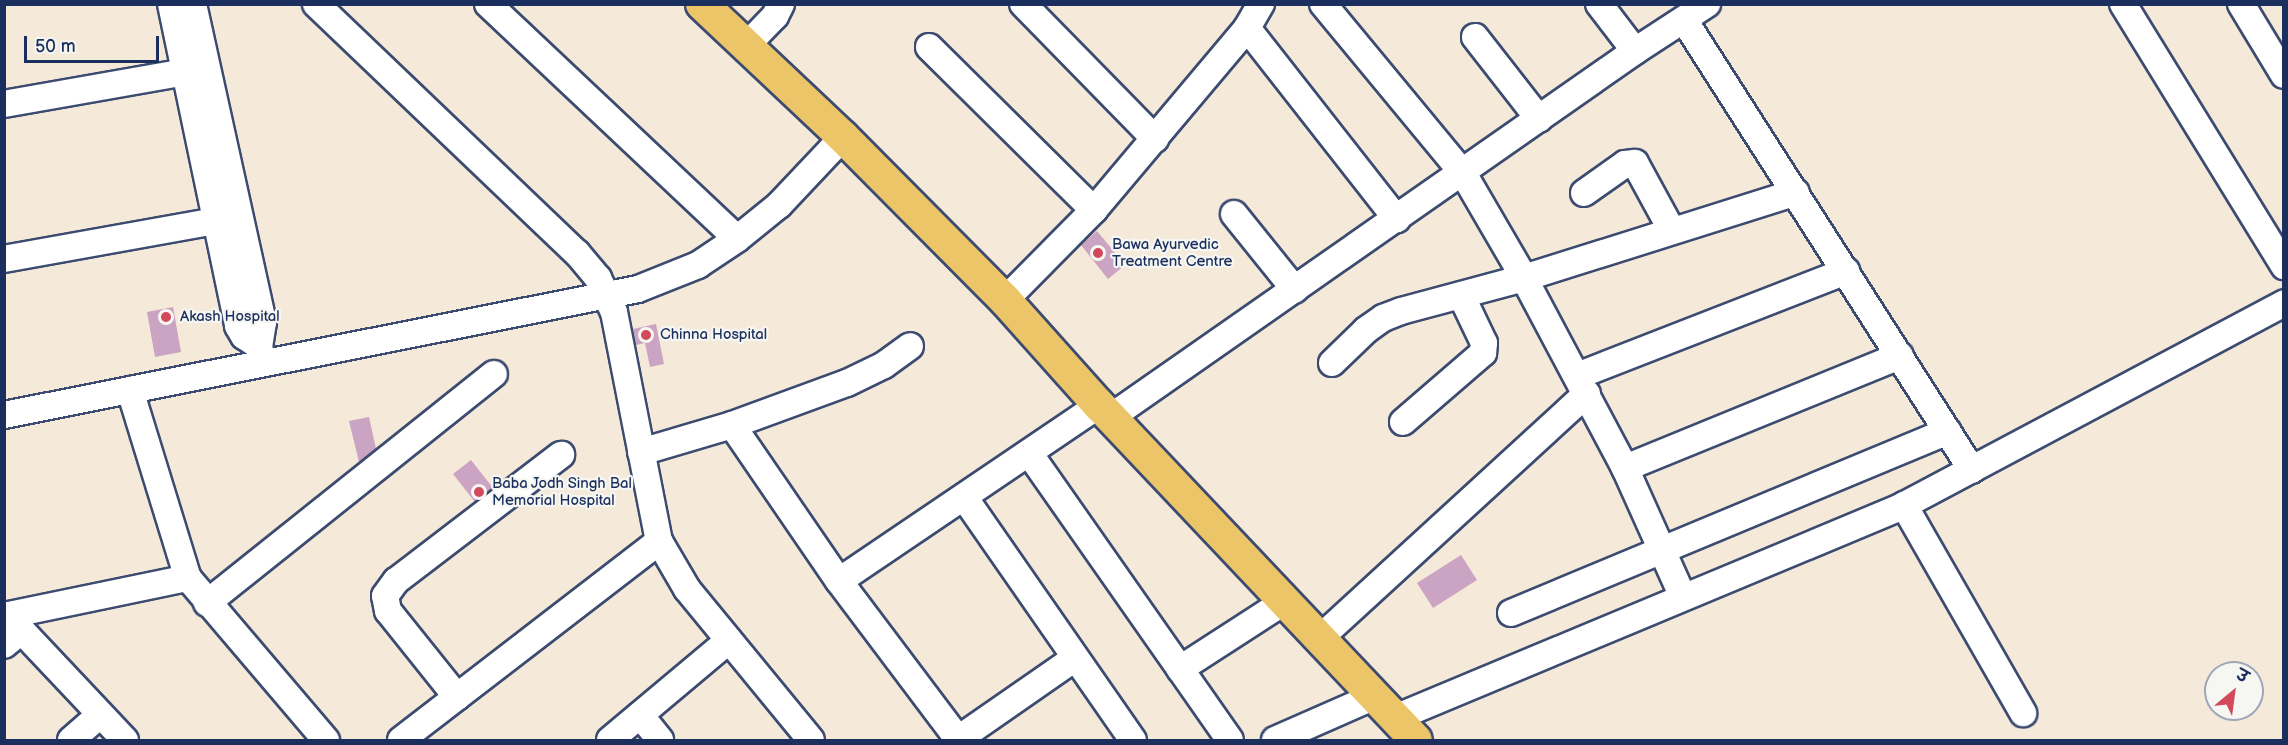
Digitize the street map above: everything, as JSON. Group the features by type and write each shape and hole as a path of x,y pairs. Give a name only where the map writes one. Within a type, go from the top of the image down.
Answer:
{"main road":[{"path":"702,4 843,137 1005,300 1105,411 1416,741"}],"street":[{"path":"171,4 197,70"},
{"path":"193,4 197,70 228,218 263,322 261,355"},
{"path":"316,4 577,253 608,295 614,312 659,541 687,589 811,741"},
{"path":"488,4 737,239"},
{"path":"746,46 775,16 781,4"},
{"path":"1023,4 1155,139"},
{"path":"1005,300 1094,210 1247,28 1261,4"},
{"path":"1323,4 1463,173 1582,384 1625,468 1683,597"},
{"path":"1599,4 1635,51"},
{"path":"839,581 1029,453 1105,411 1295,290 1635,51 1707,4"},
{"path":"2123,4 2283,266"},
{"path":"2241,4 2283,75"},
{"path":"1684,20 1972,470"},
{"path":"1247,28 1397,219"},
{"path":"1475,37 1539,120"},
{"path":"929,47 1094,210"},
{"path":"4,105 197,70"},
{"path":"4,415 130,390 261,355 638,289 698,265 737,239 779,206 843,137"},
{"path":"1584,193 1625,164 1635,163 1672,231"},
{"path":"1332,363 1366,330 1383,318 1524,278 1796,192"},
{"path":"1234,214 1295,290"},
{"path":"4,259 228,218"},
{"path":"1320,638 1582,384 1846,271"},
{"path":"1403,422 1484,352 1484,343 1461,295"},
{"path":"1275,741 1385,707 1683,597 1904,505 2283,303"},
{"path":"641,452 732,425 867,374 910,346"},
{"path":"1625,468 1900,356"},
{"path":"207,603 494,374"},
{"path":"130,390 188,578 326,741"},
{"path":"732,425 839,581 958,740 1075,658"},
{"path":"1511,613 1948,431"},
{"path":"1029,453 1230,741"},
{"path":"457,697 388,611 385,596 396,581 561,455"},
{"path":"964,497 1132,741"},
{"path":"1904,505 2023,713"},
{"path":"401,741 659,541"},
{"path":"9,627 188,578"},
{"path":"1180,669 1285,601"},
{"path":"9,627 124,741"},
{"path":"610,741 729,640"},
{"path":"71,741 100,715"},
{"path":"640,715 660,741"}],"building":[{"path":"1097,231 1125,265 1108,279 1081,245"},
{"path":"173,307 181,352 155,357 147,312"},
{"path":"656,324 664,364 650,367 645,343 636,345 633,329"},
{"path":"369,417 376,449 359,462 349,421"},
{"path":"471,460 493,488 475,502 453,474"},
{"path":"1461,555 1477,580 1433,608 1417,583"}],"place":[{"name":"Bawa Ayurvedic Treatment Centre","path":"1098,253"},
{"name":"Akash Hospital","path":"166,317"},
{"name":"Chinna Hospital","path":"646,335"},
{"name":"Baba Jodh Singh Bal Memorial Hospital","path":"479,492"}]}
